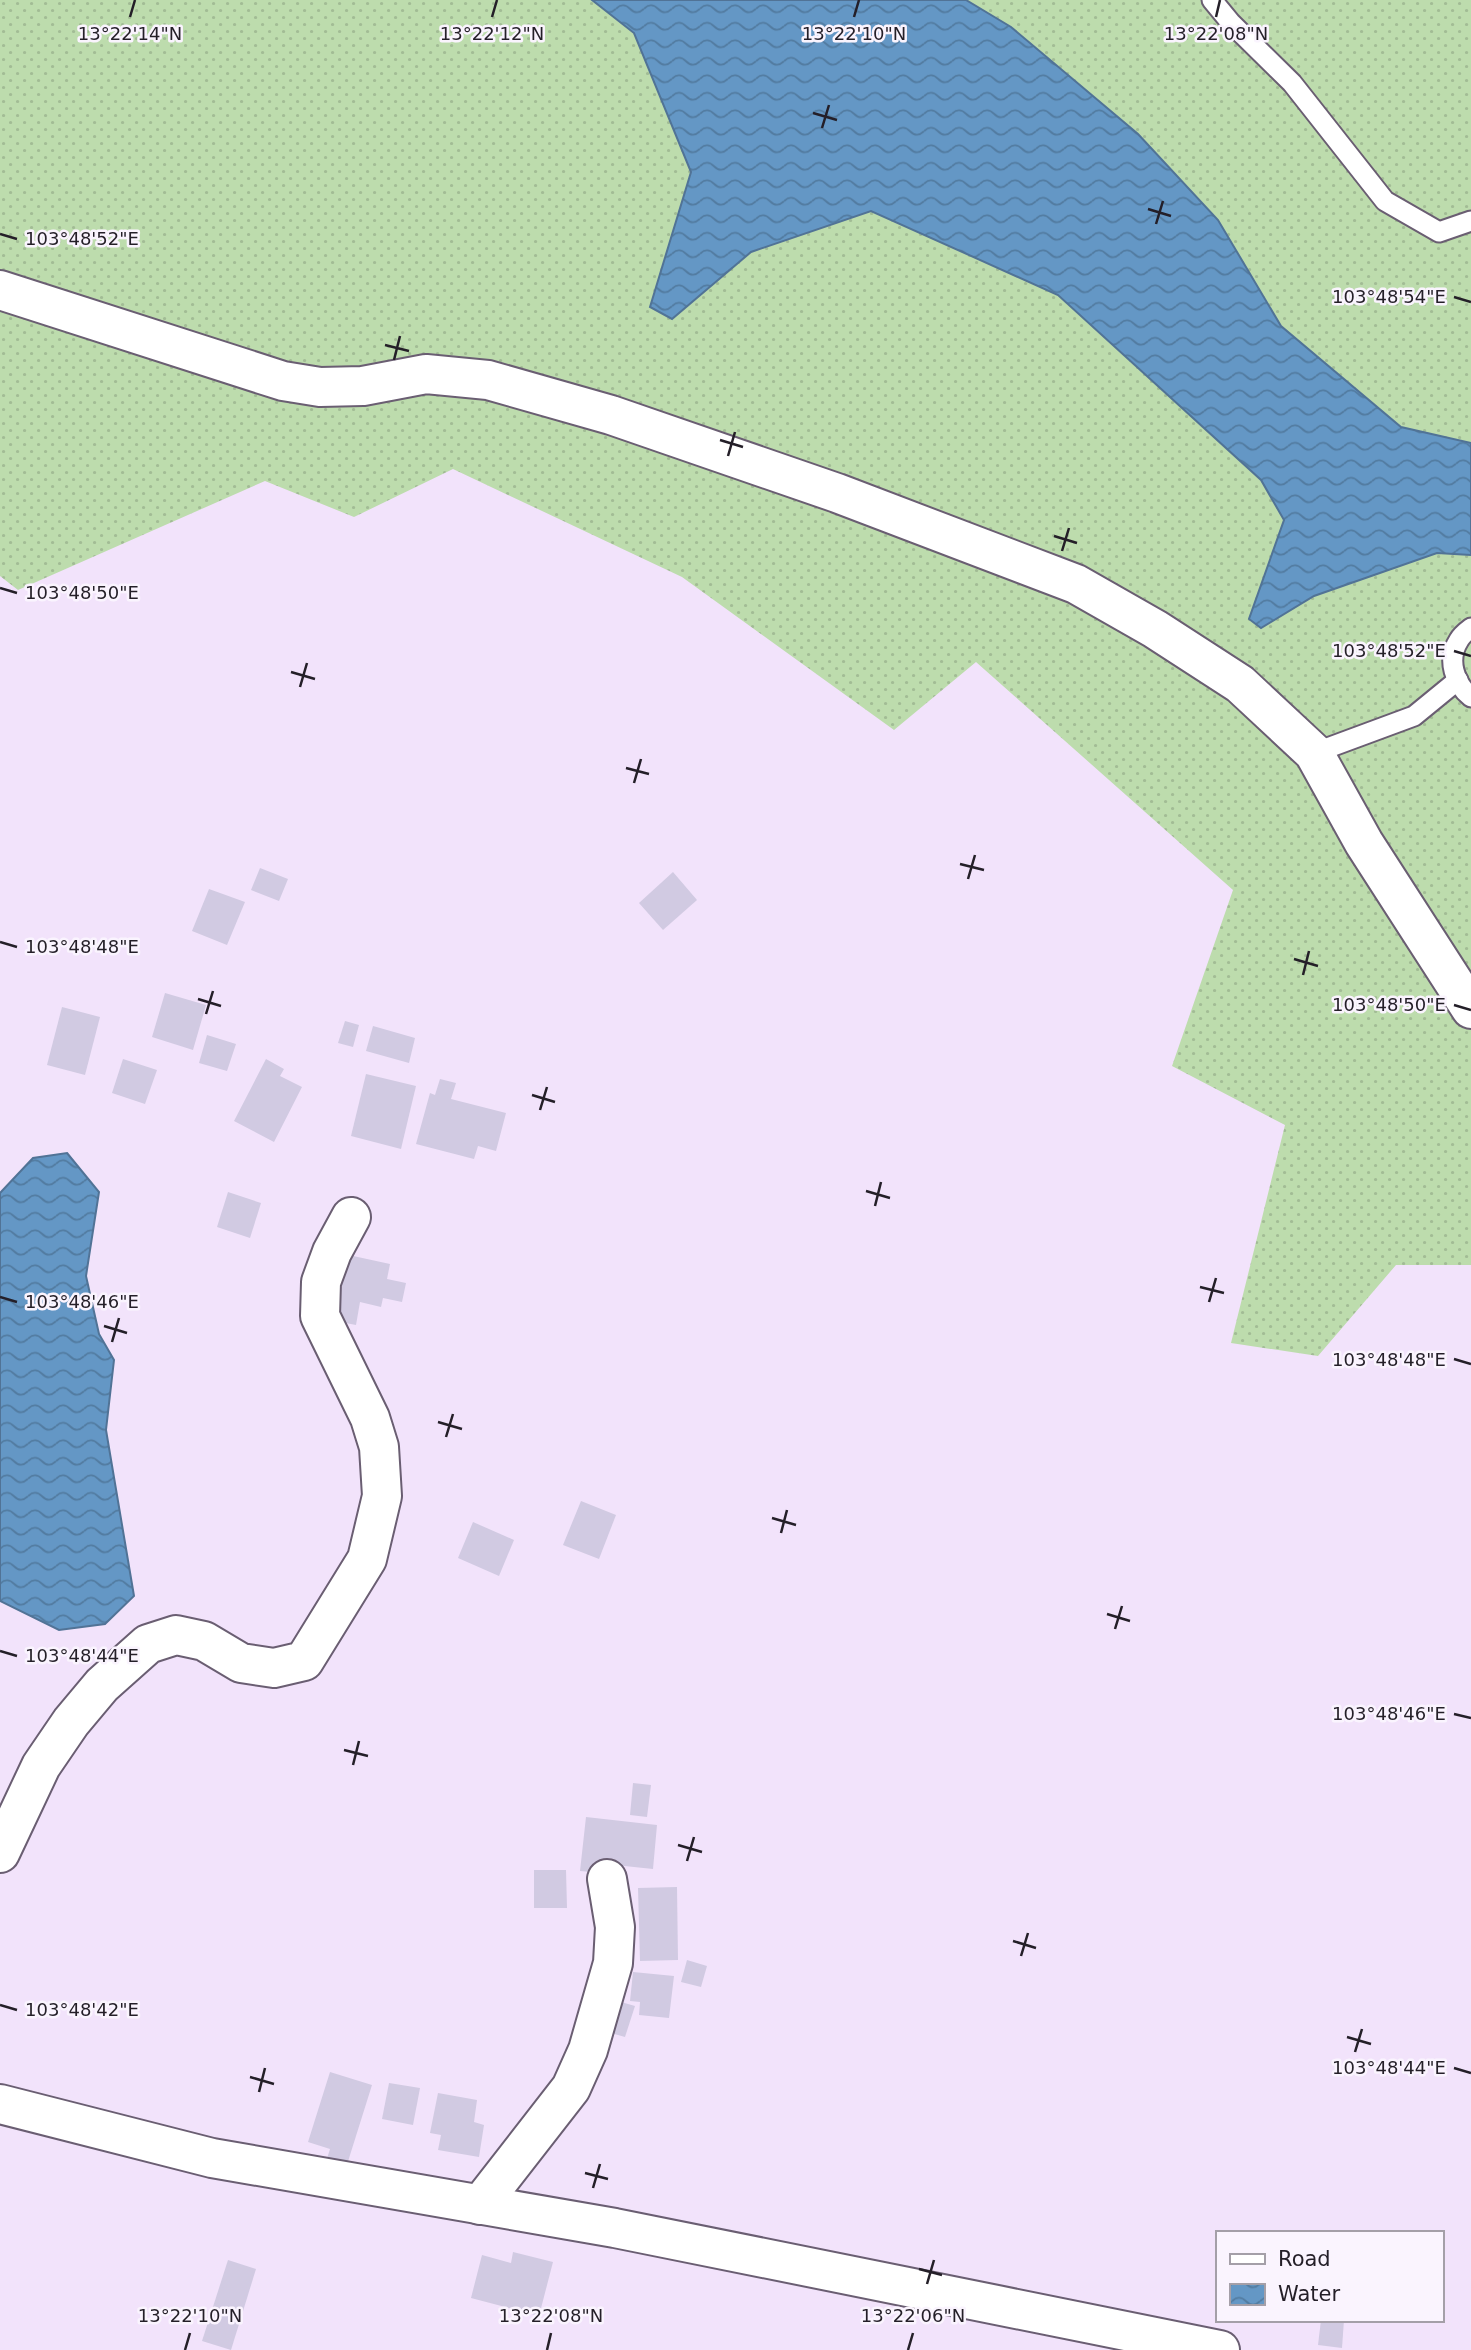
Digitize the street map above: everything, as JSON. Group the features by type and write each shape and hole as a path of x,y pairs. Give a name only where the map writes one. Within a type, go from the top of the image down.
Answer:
{"street":[{"path":"0,290 283,381 320,387 363,386 426,374 488,380 611,415 836,493 1076,584 1155,629 1240,684 1314,753 1364,844 1471,1009"},
{"path":"0,1853 12,1801 102,1685 148,1644 176,1635 204,1641 241,1663 274,1668 304,1661 367,1559 382,1496 379,1447 370,1418 320,1316 321,1282 332,1252 351,1217"},
{"path":"480,2205 571,2088 588,2050 613,1963 615,1927 607,1879"},
{"path":"0,2104 212,2158 615,2228 1220,2350"}],"lane":[{"path":"1212,0 1231,23 1292,83 1385,201 1439,232 1471,221"},
{"path":"1471,628 1458,641 1452,665 1460,688 1471,697"},
{"path":"1314,753 1414,716 1458,680"}],"green space":[{"path":"0,0 1471,0 1471,1265 1396,1265 1318,1356 1231,1343 1285,1125 1172,1066 1233,890 976,662 894,730 682,577 453,469 354,517 265,481 18,590 0,576"}],"water":[{"path":"592,0 966,0 1011,27 1138,134 1218,220 1281,326 1401,427 1471,443 1471,555 1437,553 1314,596 1261,628 1249,619 1284,520 1261,480 1058,295 871,211 751,252 672,319 650,307 691,172 634,33"},
{"path":"67,1153 99,1192 86,1276 99,1334 114,1360 106,1430 134,1596 105,1624 59,1630 0,1601 0,1193 33,1158"}],"building":[{"path":"260,868 288,879 279,901 251,890"},
{"path":"673,872 697,900 663,930 639,903"},
{"path":"209,889 245,902 227,945 192,931"},
{"path":"165,993 206,1005 193,1050 152,1037"},
{"path":"62,1007 100,1017 85,1075 47,1065"},
{"path":"345,1021 359,1025 353,1047 338,1043"},
{"path":"373,1026 415,1038 409,1063 366,1051"},
{"path":"207,1035 236,1044 227,1071 199,1063"},
{"path":"123,1059 157,1070 145,1104 112,1093"},
{"path":"266,1059 284,1069 280,1076 302,1087 274,1142 234,1121"},
{"path":"366,1074 416,1086 401,1149 351,1136"},
{"path":"440,1079 456,1083 451,1099 506,1113 496,1151 478,1146 474,1159 416,1144 430,1093 435,1095"},
{"path":"228,1192 261,1203 250,1238 217,1227"},
{"path":"344,1254 390,1264 387,1279 406,1283 402,1302 383,1298 381,1307 360,1302 356,1325 330,1320"},
{"path":"581,1501 616,1515 599,1559 563,1545"},
{"path":"473,1522 514,1540 499,1576 458,1558"},
{"path":"633,1783 651,1785 647,1817 630,1815"},
{"path":"586,1817 657,1825 653,1869 615,1865 614,1874 580,1871"},
{"path":"534,1870 566,1870 567,1908 534,1908"},
{"path":"677,1887 678,1960 640,1961 638,1888"},
{"path":"687,1960 707,1966 701,1987 681,1982"},
{"path":"633,1972 674,1976 669,2018 639,2015 640,2002 630,2001"},
{"path":"607,1998 635,2006 625,2037 597,2029"},
{"path":"330,2072 372,2085 345,2171 325,2165 330,2149 308,2142"},
{"path":"389,2083 420,2088 413,2125 382,2119"},
{"path":"438,2093 477,2100 474,2122 484,2125 479,2157 438,2150 441,2135 430,2133"},
{"path":"513,2252 553,2262 539,2316 471,2298 482,2255 511,2263"},
{"path":"228,2260 256,2269 231,2350 202,2341"},
{"path":"1321,2322 1344,2322 1342,2348 1318,2345"}]}
